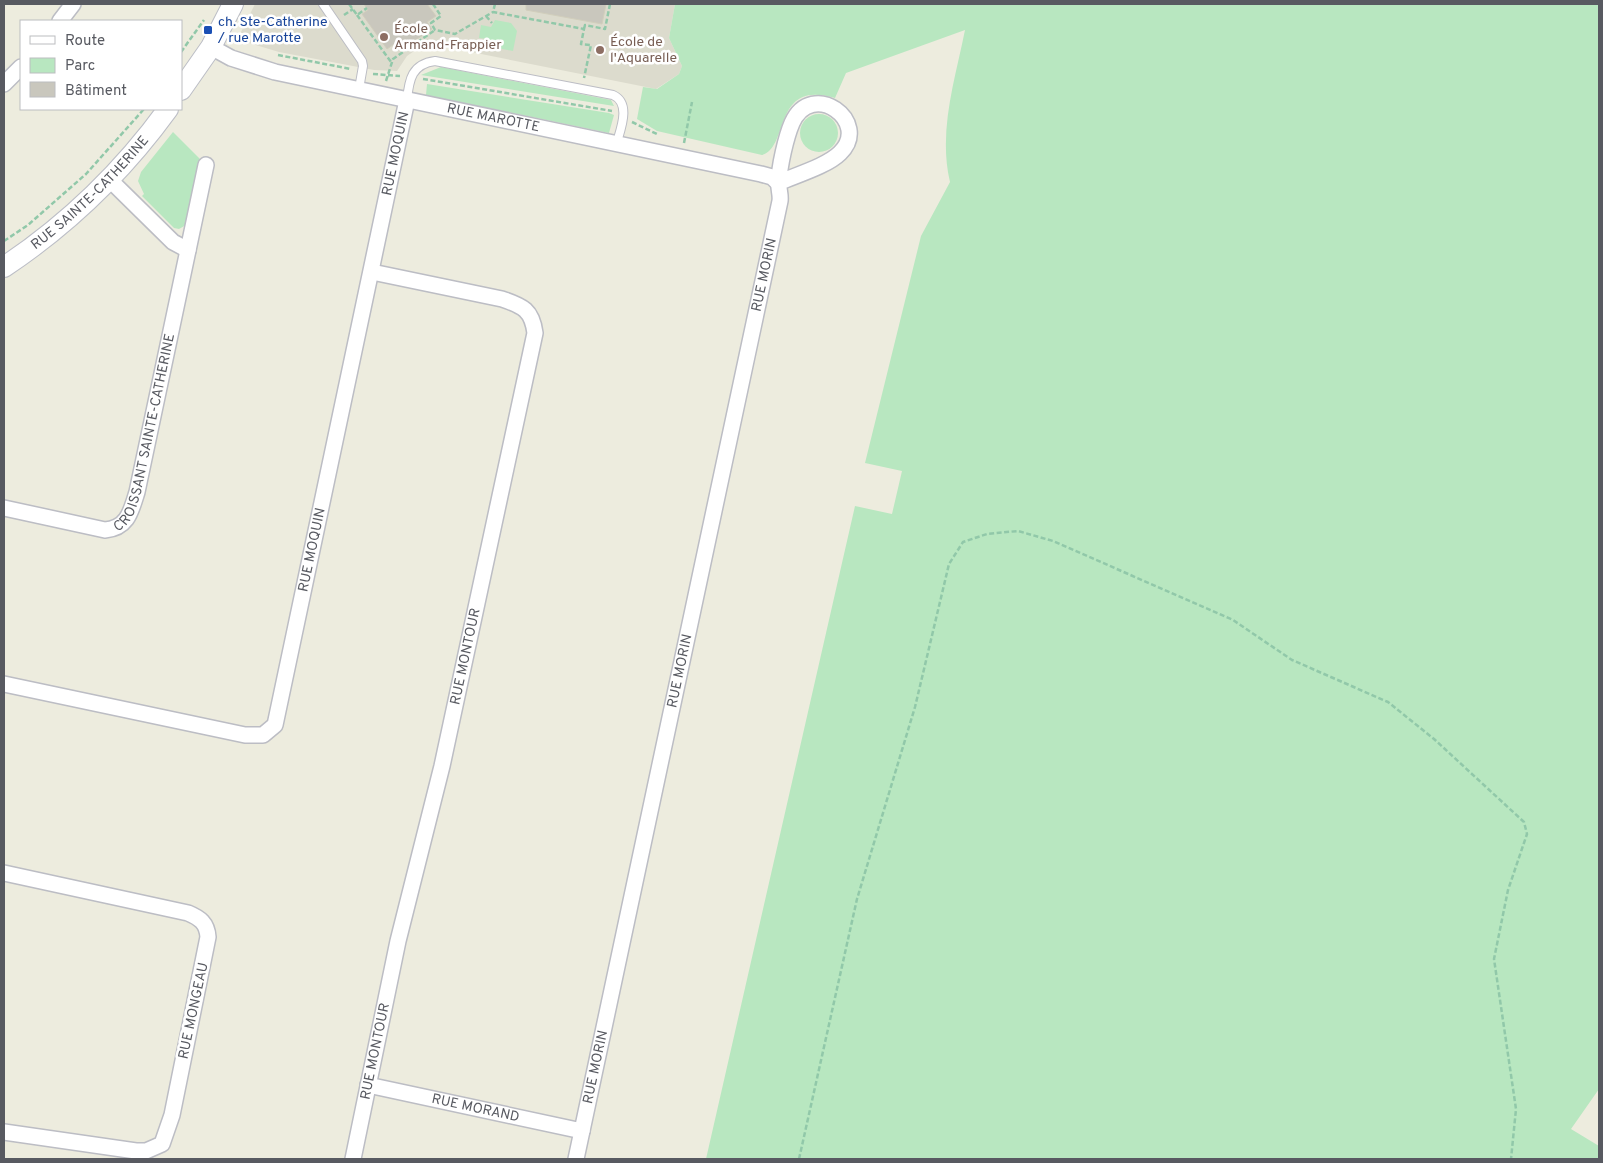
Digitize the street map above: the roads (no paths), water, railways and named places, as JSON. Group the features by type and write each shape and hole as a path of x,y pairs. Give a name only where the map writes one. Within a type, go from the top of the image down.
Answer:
{"street":[{"path":"61,20 73,4"},
{"path":"182,89 211,46 234,4"},
{"name":"RUE MAROTTE","path":"211,46 230,58 264,69 358,90 617,142 761,174 772,177 778,184"},
{"path":"4,84 20,68"},
{"name":"RUE MOQUIN","path":"4,684 245,735 262,735 275,725 408,100"},
{"name":"RUE MORIN","path":"576,1159 780,201 778,184 788,136 799,112 808,105 820,103 831,106 842,114 849,130 847,141 841,152 778,184"},
{"name":"RUE SAINTE-CATHERINE","path":"4,267 60,224 109,178 167,110"},
{"name":"CROISSANT SAINTE-CATHERINE","path":"4,508 105,530 119,527 125,523 137,492 206,165"},
{"path":"109,178 173,242 188,250"},
{"name":"RUE MONTOUR","path":"352,1159 408,895 442,766 535,333 533,321 528,312 517,304 502,299 372,272"},
{"name":"RUE MONGEAU","path":"4,873 188,913 204,922 208,937 172,1115 162,1144 146,1151 136,1151 4,1132"},
{"name":"RUE MORAND","path":"368,1086 582,1131"}],"lane":[{"path":"323,4 362,61 363,66 358,90"},
{"path":"408,100 408,82 413,72 425,63 435,61 613,95 620,100 623,107 617,142"}],"place":[{"name":"ch. Ste-Catherine / rue Marotte","path":"208,30"},
{"name":"École Armand-Frappier","path":"384,37"},
{"name":"École de l'Aquarelle","path":"600,50"}]}
